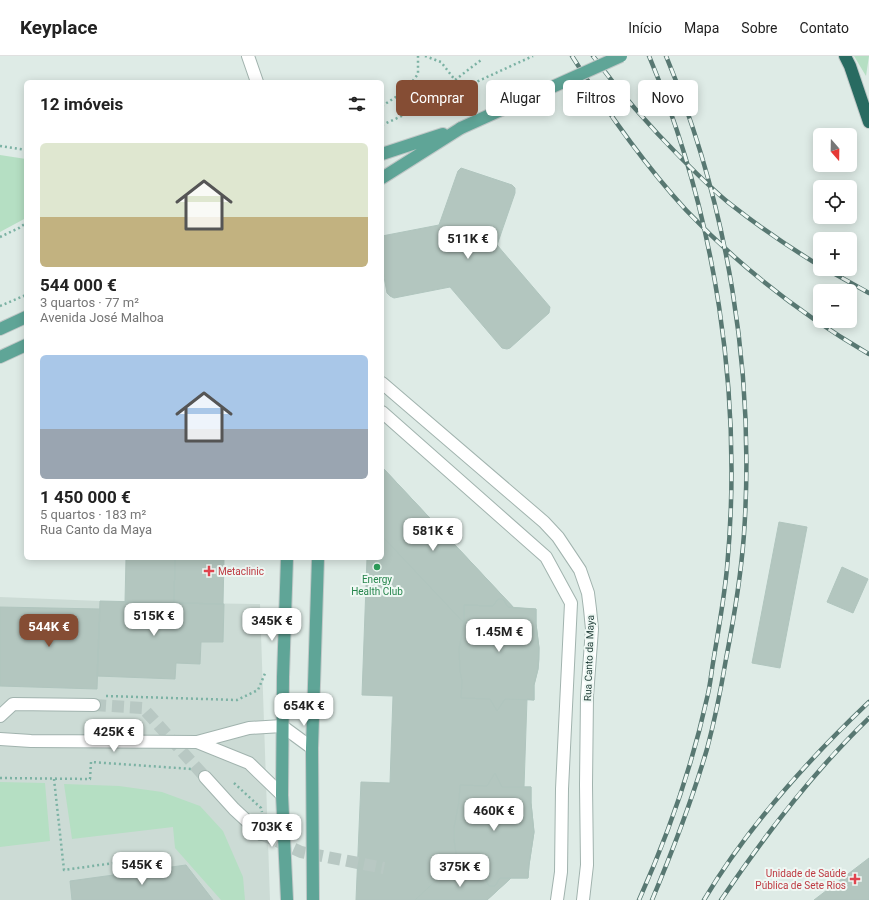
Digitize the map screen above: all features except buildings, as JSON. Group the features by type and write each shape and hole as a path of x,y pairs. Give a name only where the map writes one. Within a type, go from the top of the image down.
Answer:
{"highway":[{"path":"845,56 850,66 869,122"}],"main road":[{"path":"384,153 461,128 621,56"},
{"path":"384,177 461,128"},
{"path":"0,328 24,318"},
{"path":"0,357 24,346"},
{"path":"287,560 282,726 282,796 287,900"},
{"path":"313,900 312,748 318,560"}],"street":[{"path":"248,56 256,80"},
{"name":"Rua Canto da Maya","path":"384,385 544,522 558,536 580,570 588,593 592,629 588,696 586,778 587,865 583,900"},
{"name":"Rua Canto da Maya","path":"384,414 546,557 571,603 562,789 561,872 557,900"},
{"path":"0,716 13,704 98,701"},
{"path":"0,740 198,742 249,728 282,726 312,748"},
{"path":"198,742 249,763 282,796"},
{"path":"205,777 234,809 261,834"}],"path":[{"path":"384,105 406,91 418,74 418,56"},
{"path":"425,56 441,62 455,80 481,60"},
{"path":"384,124 533,56"},
{"path":"0,146 24,150"},
{"path":"0,237 24,224"},
{"path":"0,306 24,295"},
{"path":"98,701 237,700 258,690 267,668"},
{"path":"0,778 90,779 91,770"},
{"path":"54,778 64,870 121,862"}],"shaded area":[{"path":"0,597 125,602 260,604 270,900 0,900"}],"green space":[{"path":"854,56 869,56 866,76"},
{"path":"0,155 24,159 24,219 0,232"},
{"path":"0,782 45,783 50,841 0,847"},
{"path":"64,784 119,786 162,792 200,806 223,831 243,877 245,900 221,900 175,848 173,827 72,839"}],"tunnel":[{"path":"94,705 143,708 205,777"},
{"path":"261,834 301,852 384,868"}],"railway":[{"path":"572,56 598,96 640,155 670,192 706,231 772,288 820,323 869,354"},
{"path":"593,56 647,122 711,188 762,228 813,262"},
{"path":"639,900 660,851 687,775 708,694 726,580 731,503 731,438 727,372 719,307 707,243 692,179 672,117 649,56"},
{"path":"652,900 675,844 695,787 707,749 715,715 732,628 743,550 746,473 745,412 741,351 721,230 706,171 688,113 666,56"},
{"path":"839,276 869,293"},
{"path":"704,900 721,873 759,820 823,747 869,702"},
{"path":"721,900 790,805 828,760 869,718"}],"place":[{"name":"Energy Health Club","path":"377,567"},
{"name":"Metaclinic","path":"209,571"},
{"name":"Unidade de Saúde Pública de Sete Rios","path":"855,879"}]}
